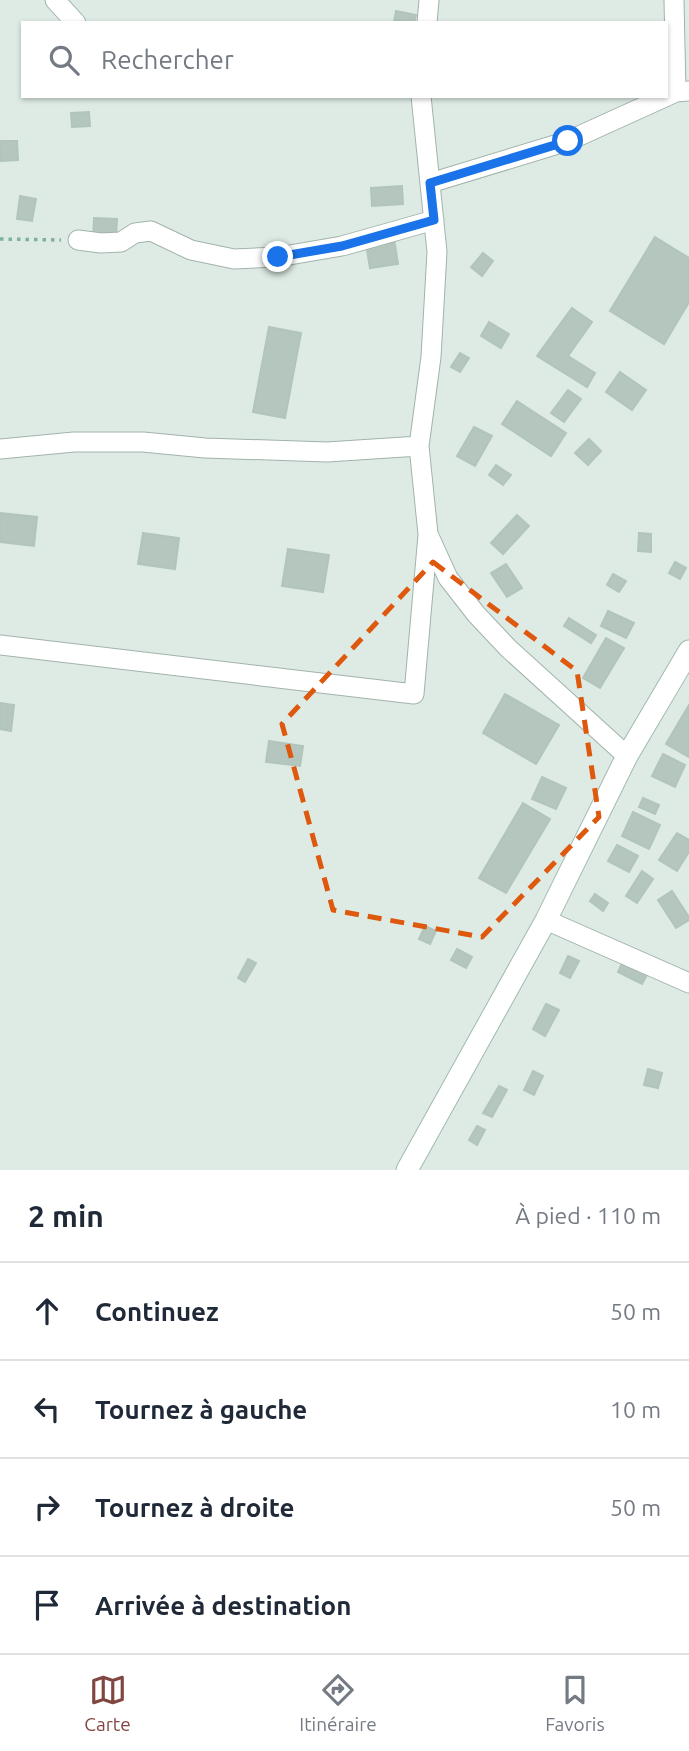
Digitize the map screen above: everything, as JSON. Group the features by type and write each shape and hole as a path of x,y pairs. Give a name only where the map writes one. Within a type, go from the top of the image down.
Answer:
{"main road":[{"path":"407,1170 546,920 627,756 689,651"}],"street":[{"path":"55,0 74,21"},
{"path":"427,21 429,0"},
{"path":"430,183 568,141 683,92 674,0"},
{"path":"0,645 414,694 428,534 418,446 436,305 437,252 421,98"},
{"path":"78,240 121,242 135,233 151,231 191,250 234,259 278,257 342,246 434,220"},
{"path":"0,449 129,442 205,448 327,452 418,446"},
{"path":"428,534 448,578 476,614 508,648 627,756"},
{"path":"546,920 689,983"}],"path":[{"path":"0,239 78,240"}],"highlighted area":[{"path":"433,562 577,671 599,817 482,937 333,910 282,724"}],"building":[{"path":"396,11 416,15 414,21 394,21"},
{"path":"89,112 90,126 72,127 71,113"},
{"path":"0,141 17,141 18,160 1,161"},
{"path":"402,186 403,204 372,206 371,188"},
{"path":"20,196 36,199 32,221 17,219"},
{"path":"94,218 117,219 116,239 93,239"},
{"path":"655,237 689,258 689,302 664,344 610,311"},
{"path":"394,239 398,264 370,268 366,244"},
{"path":"483,253 493,261 482,276 471,267"},
{"path":"572,308 592,322 568,356 595,373 587,387 537,356"},
{"path":"489,322 509,334 501,348 481,336"},
{"path":"269,327 301,333 285,418 253,412"},
{"path":"460,353 469,358 460,372 451,367"},
{"path":"620,372 646,390 632,410 606,392"},
{"path":"568,390 581,399 564,422 551,413"},
{"path":"517,401 566,433 551,456 502,424"},
{"path":"474,427 492,436 475,466 457,456"},
{"path":"589,439 601,451 588,465 575,453"},
{"path":"496,465 511,475 503,485 489,475"},
{"path":"0,513 37,517 34,546 0,542"},
{"path":"517,515 529,526 503,554 491,543"},
{"path":"143,533 179,538 175,569 138,564"},
{"path":"639,533 651,534 651,552 638,551"},
{"path":"288,549 329,555 323,592 282,586"},
{"path":"675,562 686,568 680,579 669,573"},
{"path":"506,564 522,588 507,597 491,573"},
{"path":"613,574 626,581 619,592 607,585"},
{"path":"608,611 634,623 626,638 601,626"},
{"path":"569,618 596,635 591,643 564,626"},
{"path":"606,638 624,648 600,688 583,678"},
{"path":"505,694 559,725 536,764 483,733"},
{"path":"0,703 14,705 11,731 0,729"},
{"path":"689,705 689,757 666,744"},
{"path":"269,741 303,746 300,766 266,762"},
{"path":"663,754 685,765 675,787 652,776"},
{"path":"542,777 566,788 556,809 532,799"},
{"path":"643,798 659,805 655,814 639,807"},
{"path":"523,803 550,819 506,893 479,878"},
{"path":"633,812 660,825 649,849 622,836"},
{"path":"677,833 689,840 689,852 677,871 659,860"},
{"path":"617,845 638,856 629,872 608,861"},
{"path":"642,871 653,879 637,903 626,896"},
{"path":"672,891 689,917 689,920 676,928 658,900"},
{"path":"595,894 608,903 603,911 590,901"},
{"path":"425,926 436,931 430,944 419,939"},
{"path":"457,949 472,957 466,968 451,960"},
{"path":"568,956 579,961 570,978 560,973"},
{"path":"248,959 256,963 245,982 238,978"},
{"path":"623,961 648,973 642,984 618,972"},
{"path":"546,1004 559,1010 545,1036 533,1029"},
{"path":"648,1069 662,1073 658,1088 644,1085"},
{"path":"533,1071 543,1076 534,1095 524,1090"},
{"path":"499,1086 507,1090 492,1117 483,1113"},
{"path":"477,1126 485,1130 477,1145 469,1140"}],"route":[{"path":"278,257 342,246 434,220 430,183 568,141"}]}
